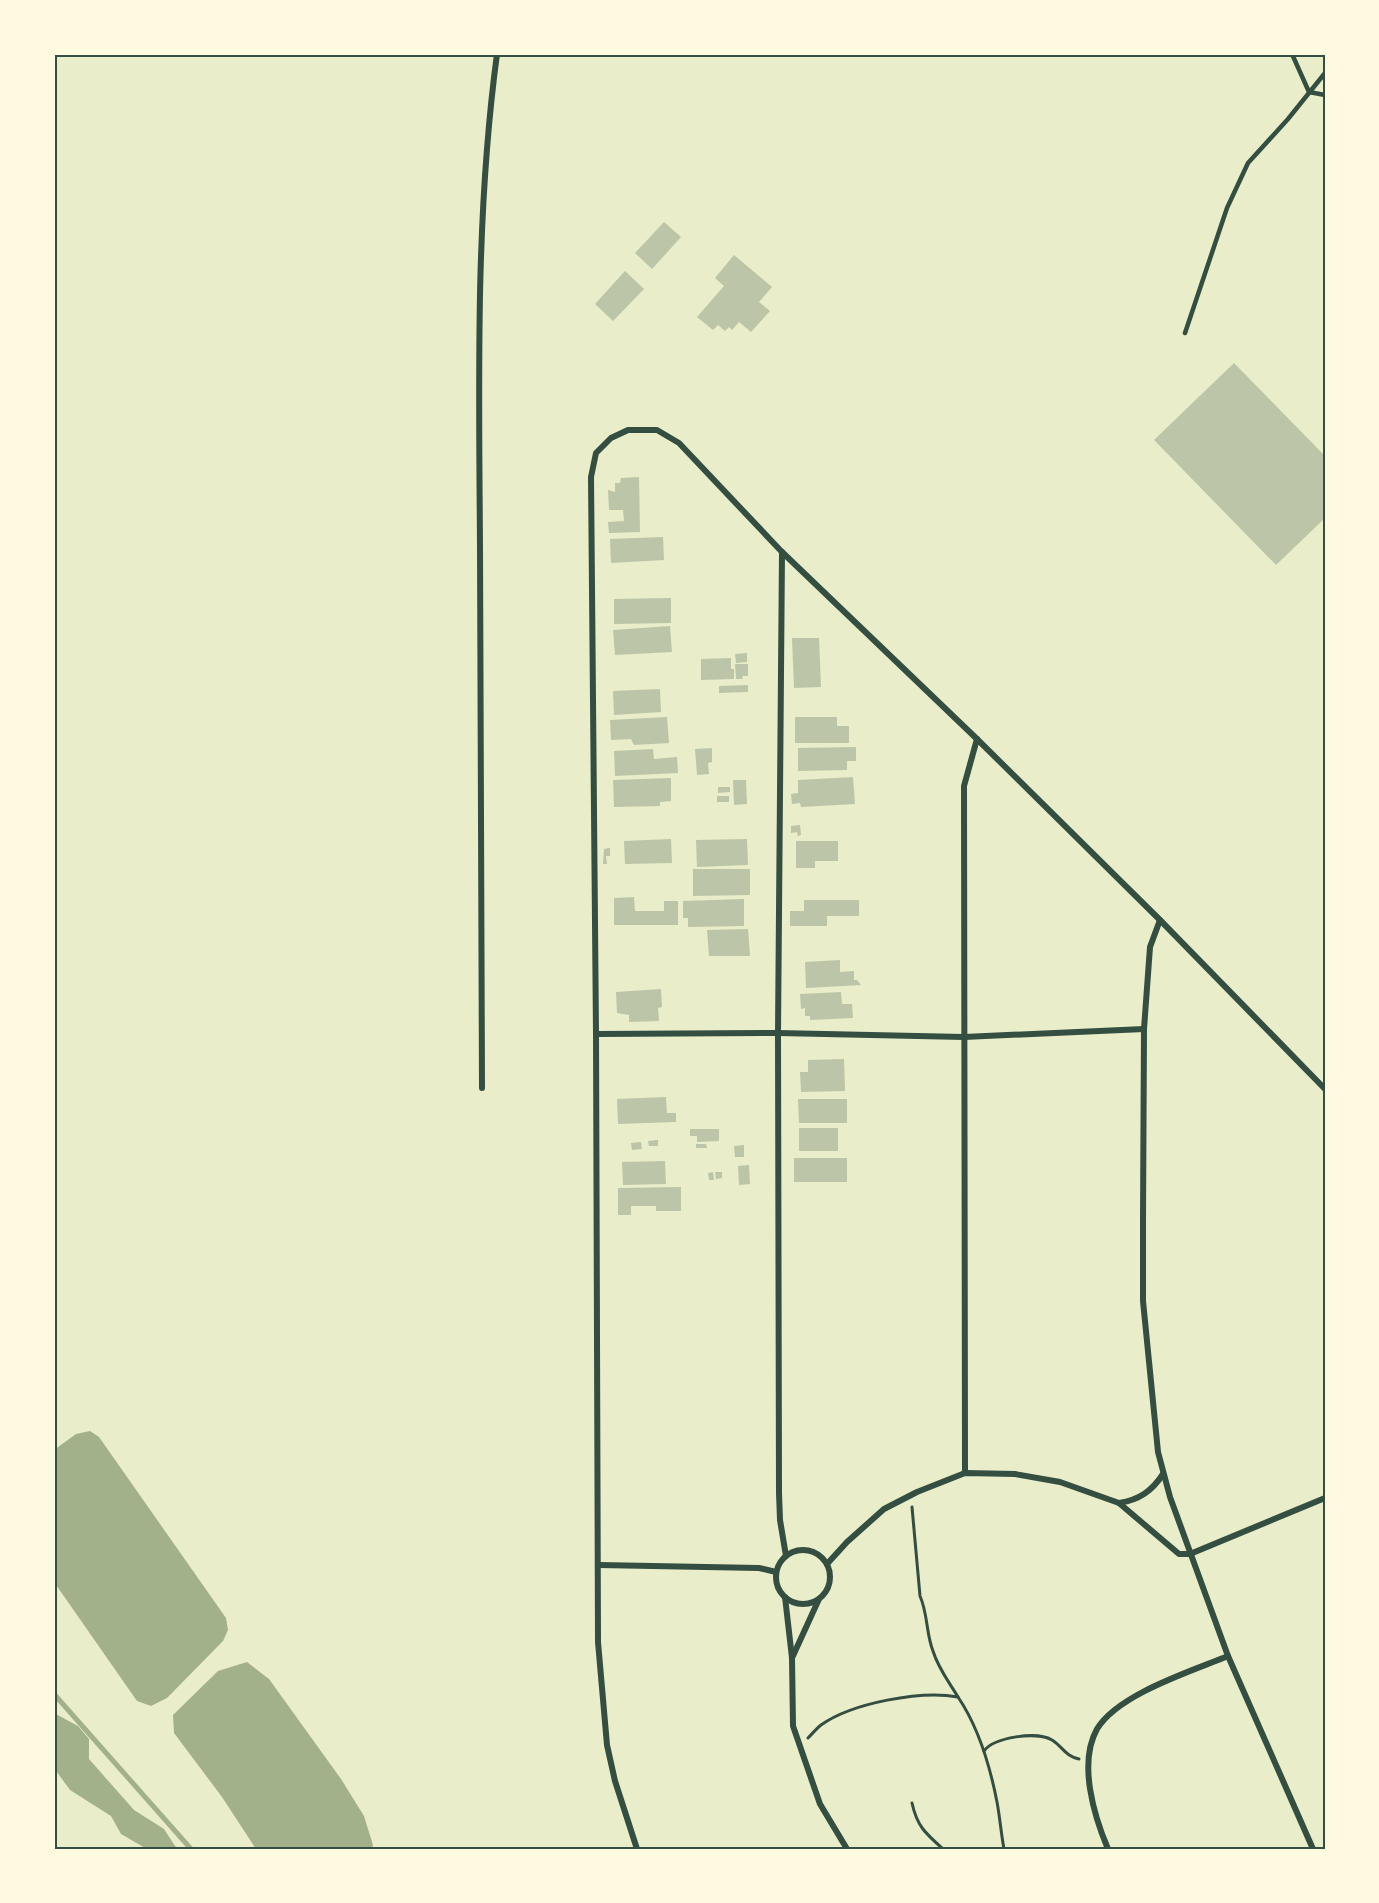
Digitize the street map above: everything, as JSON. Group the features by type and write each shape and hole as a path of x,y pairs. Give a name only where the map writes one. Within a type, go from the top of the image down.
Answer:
{"street":[{"path":"482,1088 478,349 483,203 491,96 497,54"},
{"path":"637,1849 615,1781 607,1745 598,1642 591,477 596,453 611,438 628,430 657,430 679,443 782,552 977,739 1160,920 1325,1089"},
{"path":"782,552 778,1033 779,1493 780,1520 786,1556"},
{"path":"966,1473 964,786 977,739"},
{"path":"1160,920 1150,947 1144,1029 1143,1301 1156,1431 1163,1474 1228,1656 1312,1849"},
{"path":"596,1034 778,1033 964,1037 1144,1029"},
{"path":"826,1564 884,1509 910,1495 966,1473 1015,1474 1060,1482 1119,1503 1179,1554 1190,1554 1325,1498"},
{"path":"1119,1503 1137,1499 1145,1494 1163,1474"},
{"path":"792,1658 820,1598 826,1591 830,1573 821,1557 813,1552 804,1550 786,1556 776,1572 779,1590 793,1602 802,1604 820,1598"},
{"path":"599,1565 759,1568 776,1572"},
{"path":"785,1597 792,1658 793,1726 820,1804 848,1849"},
{"path":"1108,1849 1098,1825 1088,1780 1090,1753 1097,1729 1114,1710 1143,1692 1228,1656"}],"lane":[{"path":"1292,54 1309,92"},
{"path":"1185,333 1227,208 1248,163 1325,73"},
{"path":"1309,92 1325,95"}],"path":[{"path":"910,1495 920,1596 924,1605 932,1650 941,1671 969,1713 995,1790 1004,1849"},
{"path":"799,1747 821,1725 848,1711 908,1696 958,1697"},
{"path":"983,1753 988,1746 1003,1740 1041,1735 1052,1740 1070,1757 1089,1761"},
{"path":"912,1803 921,1829 943,1849"}],"shaded area":[{"path":"90,1431 99,1437 226,1618 228,1630 223,1641 167,1698 151,1706 137,1701 54,1582 54,1450 76,1434"},
{"path":"247,1662 269,1679 341,1779 364,1816 373,1845 372,1849 256,1849 222,1797 174,1733 173,1715 218,1671"},
{"path":"54,1713 78,1726 89,1739 89,1759 134,1810 164,1829 175,1846 180,1849 147,1849 121,1834 111,1816 70,1790 54,1768"}],"building":[{"path":"664,222 681,237 652,269 635,253"},
{"path":"734,255 772,287 759,302 770,311 751,332 739,322 732,330 729,327 725,331 718,325 713,330 697,317 724,286 715,278"},
{"path":"625,271 644,289 613,321 595,304"},
{"path":"1234,363 1325,456 1325,518 1276,565 1154,440"},
{"path":"639,477 640,532 609,533 608,522 624,521 623,510 609,510 608,490 615,492 615,483 620,483 621,478"},
{"path":"663,537 664,560 611,563 610,539"},
{"path":"671,598 671,623 614,624 614,599"},
{"path":"670,626 672,652 615,655 613,630"},
{"path":"792,638 819,638 821,687 794,688"},
{"path":"747,653 747,662 736,663 735,654"},
{"path":"731,658 734,679 701,680 701,659"},
{"path":"735,664 748,664 748,676 736,679"},
{"path":"748,685 748,692 719,693 719,686"},
{"path":"660,689 661,712 614,715 613,691"},
{"path":"667,717 669,743 634,745 631,739 611,740 610,720"},
{"path":"795,717 837,717 837,726 849,726 849,743 795,743"},
{"path":"856,747 856,761 847,761 847,770 798,771 798,748"},
{"path":"712,748 712,762 708,763 709,774 697,775 695,749"},
{"path":"653,749 654,759 677,757 678,773 615,776 614,751"},
{"path":"853,777 855,804 801,807 800,803 792,804 791,794 798,793 798,780"},
{"path":"671,778 671,801 660,802 660,806 614,807 613,780"},
{"path":"733,780 746,780 747,804 734,805"},
{"path":"718,787 730,787 730,792 718,793"},
{"path":"717,796 729,796 729,802 717,802"},
{"path":"800,825 801,835 798,836 797,832 791,833 791,826"},
{"path":"671,839 672,863 625,864 624,841"},
{"path":"747,839 748,865 697,867 696,840"},
{"path":"796,841 838,841 838,861 815,861 815,868 796,868"},
{"path":"610,848 610,856 606,856 607,864 603,864 604,849"},
{"path":"693,869 750,869 750,895 693,896"},
{"path":"634,897 635,911 664,911 664,901 678,901 678,925 614,925 614,898"},
{"path":"744,899 744,926 688,927 688,918 683,918 683,901"},
{"path":"804,900 859,900 859,916 827,916 827,926 790,926 790,911 804,911"},
{"path":"748,929 750,956 709,956 707,930"},
{"path":"840,960 840,972 854,971 854,980 861,985 806,988 805,962"},
{"path":"661,989 662,1007 658,1008 659,1021 629,1022 629,1015 617,1013 616,992"},
{"path":"841,992 842,1004 852,1004 853,1018 810,1020 810,1016 805,1016 805,1008 801,1009 800,994"},
{"path":"844,1059 845,1091 801,1092 800,1072 808,1072 808,1060"},
{"path":"666,1097 667,1113 676,1113 676,1122 618,1124 617,1099"},
{"path":"798,1099 847,1099 847,1123 799,1123"},
{"path":"799,1128 838,1128 838,1151 799,1151"},
{"path":"690,1129 719,1129 719,1141 697,1142 697,1136 690,1136"},
{"path":"658,1140 658,1146 649,1146 648,1141"},
{"path":"641,1142 642,1149 632,1150 631,1143"},
{"path":"696,1144 706,1144 707,1148 696,1148"},
{"path":"744,1145 744,1157 735,1157 734,1146"},
{"path":"794,1158 847,1158 847,1182 794,1182"},
{"path":"665,1161 666,1184 623,1185 622,1162"},
{"path":"749,1165 750,1184 739,1185 738,1166"},
{"path":"713,1172 714,1180 709,1180 708,1173"},
{"path":"715,1172 722,1172 722,1178 716,1179"},
{"path":"681,1187 681,1211 656,1211 656,1206 631,1206 631,1215 618,1215 618,1188"}],"waterway":[{"path":"54,1694 191,1849"}]}
